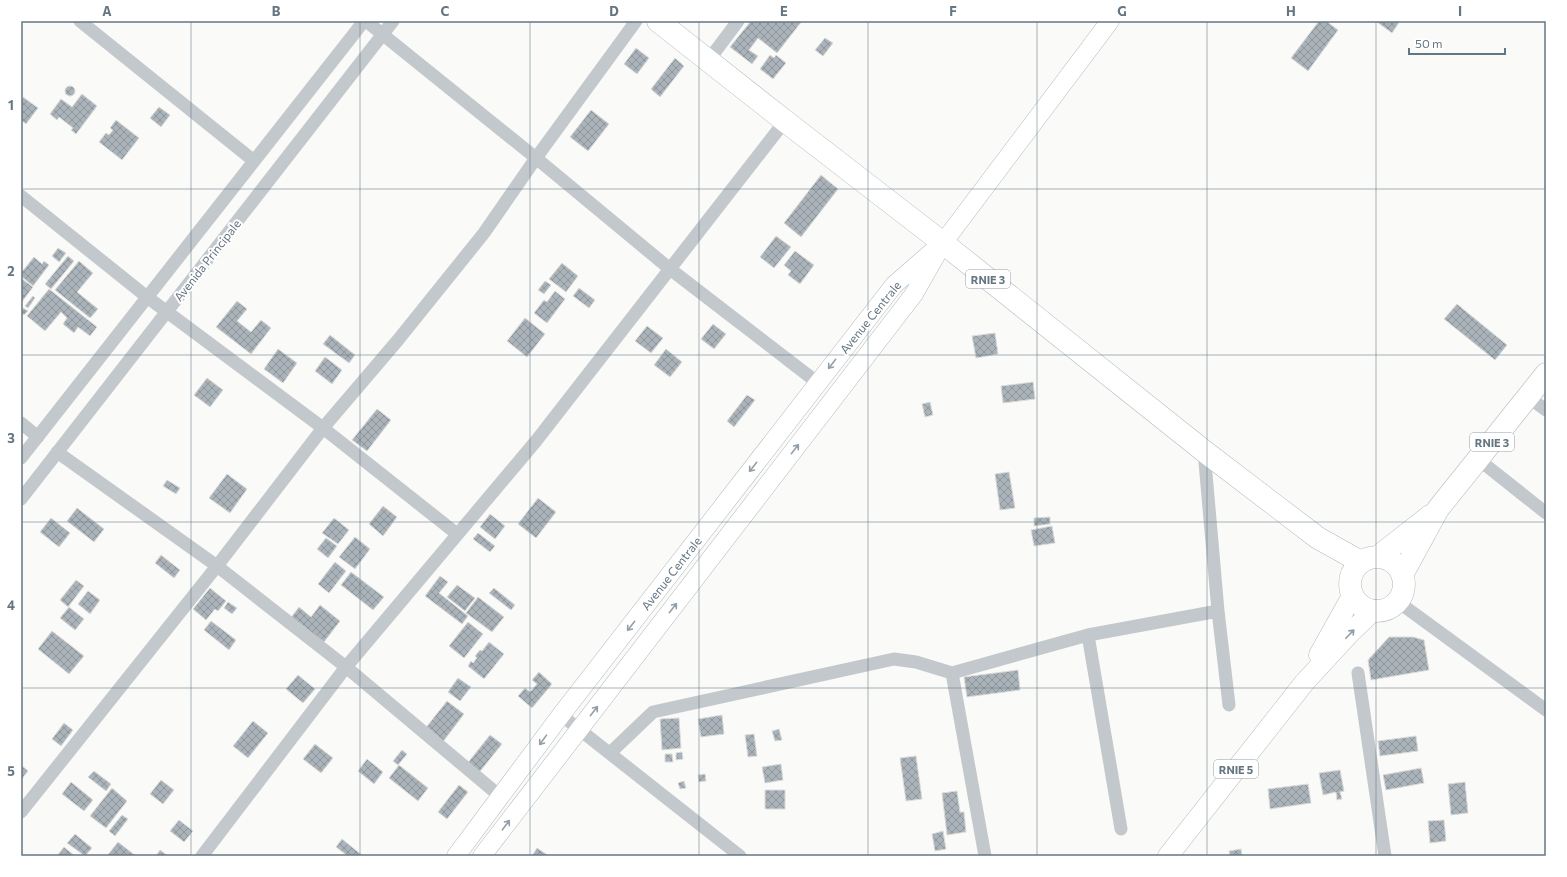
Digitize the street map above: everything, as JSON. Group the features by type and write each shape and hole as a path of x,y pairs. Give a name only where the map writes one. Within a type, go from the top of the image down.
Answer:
{"highway":[{"name":"RNIE 3","path":"658,21 943,243 1204,451 1318,538 1360,574 1361,606 1374,610"},
{"name":"RNIE 3","path":"1402,575 1438,509 1546,374"},
{"name":"RNIE 3","path":"1360,574 1438,509"},
{"name":"RNIE 3","path":"1360,574 1388,559 1397,566 1402,575 1403,589 1397,601"},
{"path":"1374,610 1382,610 1390,607 1397,601"}],"main road":[{"name":"RNIE 5","path":"1304,683 1360,574"},
{"name":"RNIE 5","path":"1168,856 1304,683 1350,633 1374,610"}],"street":[{"path":"80,21 254,161"},
{"path":"365,21 536,158 670,269 818,383"},
{"name":"Avenida Principale","path":"21,458 365,21"},
{"name":"Avenida Principale","path":"21,499 393,21"},
{"path":"21,812 217,566 323,428 398,340 484,233 536,158 636,21"},
{"path":"708,61 738,21"},
{"path":"943,243 1110,21"},
{"path":"202,856 346,667 536,441 785,121"},
{"path":"21,196 148,297 323,428 457,534"},
{"name":"Avenue Centrale","path":"456,856 561,715 894,285 943,243"},
{"name":"Avenue Centrale","path":"482,856 914,294 943,243"},
{"path":"1528,397 1546,410"},
{"path":"21,423 38,437"},
{"path":"1204,451 1218,611 1229,705"},
{"path":"58,452 217,566 346,667 501,797"},
{"path":"1478,459 1546,513"},
{"path":"1397,601 1546,710"},
{"path":"610,753 653,712 894,659 916,662 952,673 1088,635 1218,611"},
{"path":"1088,635 1121,829"},
{"path":"952,673 985,856"},
{"path":"1358,673 1385,856"},
{"path":"561,715 740,856"}],"building":[{"path":"751,21 802,21 777,53 758,38 749,50 758,56 752,64 730,47"},
{"path":"1319,21 1326,21 1338,30 1308,71 1291,58"},
{"path":"1377,21 1400,21 1392,33"},
{"path":"825,38 833,43 823,56 815,50"},
{"path":"636,48 649,58 637,74 624,64"},
{"path":"770,55 774,58 776,55 786,63 773,79 760,69"},
{"path":"675,58 684,66 660,97 651,89"},
{"path":"68,86 72,86 75,91 72,96 68,96 65,93 65,89"},
{"path":"82,94 97,106 76,134 71,130 73,128 59,117 57,120 50,114 61,99 72,107"},
{"path":"23,97 38,108 26,124 21,120 21,100"},
{"path":"159,107 170,115 161,127 150,118"},
{"path":"591,110 609,124 588,151 570,137"},
{"path":"116,120 139,138 122,160 99,142 106,133 109,135 113,130 110,128"},
{"path":"821,175 838,189 801,237 784,223"},
{"path":"776,236 791,247 774,268 760,257"},
{"path":"58,248 66,253 59,262 52,256"},
{"path":"795,251 814,265 800,284 788,275 791,271 784,265"},
{"path":"68,256 74,261 51,289 45,284"},
{"path":"34,257 42,264 44,261 49,265 33,286 21,276 21,273"},
{"path":"79,261 93,273 77,292 98,309 90,318 55,290"},
{"path":"562,263 578,276 566,292 549,279"},
{"path":"22,279 33,287 21,303 21,280"},
{"path":"545,281 551,285 544,294 538,290"},
{"path":"579,288 595,300 589,308 573,296"},
{"path":"49,289 97,327 90,336 78,327 74,333 63,324 67,318 61,312 45,331 27,316"},
{"path":"555,291 565,299 547,323 534,313 544,300 547,302"},
{"path":"33,296 35,298 28,308 25,306"},
{"path":"237,301 247,309 237,321 251,332 261,320 271,328 251,354 216,327"},
{"path":"1457,304 1507,345 1495,360 1444,319"},
{"path":"23,308 28,311 24,315 21,313"},
{"path":"525,318 545,334 527,357 507,341"},
{"path":"713,324 726,334 714,349 701,339"},
{"path":"647,326 663,338 651,353 635,341"},
{"path":"995,333 998,354 976,358 972,336"},
{"path":"330,335 355,355 349,363 323,344"},
{"path":"278,349 297,363 283,383 264,369"},
{"path":"666,349 682,362 670,377 654,365"},
{"path":"325,357 342,370 332,384 315,371"},
{"path":"207,378 223,390 210,407 194,395"},
{"path":"1033,382 1035,399 1003,403 1001,386"},
{"path":"747,395 755,400 734,427 727,421"},
{"path":"930,402 933,415 925,417 922,404"},
{"path":"377,409 391,420 367,451 352,440"},
{"path":"1009,472 1015,508 1000,510 995,474"},
{"path":"227,474 247,489 230,513 209,498"},
{"path":"167,480 180,488 176,494 163,486"},
{"path":"538,498 556,512 536,538 518,524"},
{"path":"383,506 397,517 383,536 369,524"},
{"path":"77,508 104,529 94,542 67,521"},
{"path":"490,514 505,526 495,539 480,527"},
{"path":"1050,517 1050,524 1034,526 1034,518"},
{"path":"51,518 70,533 59,547 40,532"},
{"path":"334,518 349,530 338,544 322,533"},
{"path":"1052,526 1055,543 1034,546 1031,530"},
{"path":"478,533 495,546 490,552 473,539"},
{"path":"355,537 370,549 355,569 339,557"},
{"path":"326,538 337,546 328,558 317,549"},
{"path":"161,555 180,570 174,578 155,563"},
{"path":"335,562 346,571 329,593 318,584"},
{"path":"351,572 384,597 373,610 341,585"},
{"path":"440,576 448,582 439,593 468,616 462,624 425,596"},
{"path":"76,580 84,586 68,607 60,600"},
{"path":"457,585 475,598 465,611 447,597"},
{"path":"210,588 226,601 218,611 215,609 206,620 193,609"},
{"path":"494,588 515,605 511,610 489,593"},
{"path":"88,591 100,600 90,614 78,604"},
{"path":"478,597 504,617 492,632 466,613"},
{"path":"228,602 237,608 232,614 224,608"},
{"path":"320,605 340,621 324,642 290,619 299,607 311,617"},
{"path":"69,607 84,619 75,630 60,618"},
{"path":"211,621 236,640 229,650 204,630"},
{"path":"468,622 483,634 464,658 449,646"},
{"path":"52,631 84,656 69,674 38,649"},
{"path":"1389,637 1413,637 1424,640 1429,670 1371,680 1368,660"},
{"path":"489,642 504,654 484,679 468,666 471,661 473,663 477,658 475,656 480,650 482,651"},
{"path":"1018,670 1020,690 967,697 964,677"},
{"path":"539,672 552,684 532,708 518,696 525,688 530,692 537,684 532,680"},
{"path":"298,675 315,689 303,703 286,689"},
{"path":"458,678 471,687 460,701 448,692"},
{"path":"447,701 464,714 442,743 424,730"},
{"path":"722,715 724,734 701,737 698,719"},
{"path":"679,718 681,748 662,750 660,719"},
{"path":"253,721 268,733 248,758 233,746"},
{"path":"64,723 73,730 61,746 52,739"},
{"path":"779,729 782,740 775,741 772,731"},
{"path":"754,734 757,756 748,757 745,735"},
{"path":"490,735 502,744 477,775 466,765"},
{"path":"1416,736 1418,751 1380,756 1378,741"},
{"path":"315,744 333,758 321,773 303,759"},
{"path":"402,750 407,754 398,765 393,761"},
{"path":"682,752 683,759 676,760 676,753"},
{"path":"665,754 672,754 673,762 665,762"},
{"path":"916,756 922,799 906,801 900,758"},
{"path":"367,759 383,772 374,784 358,771"},
{"path":"781,764 783,780 765,783 762,767"},
{"path":"21,765 28,771 21,780"},
{"path":"399,765 428,788 418,801 389,778"},
{"path":"1421,768 1424,783 1386,790 1383,775"},
{"path":"1340,770 1344,791 1340,792 1342,799 1337,800 1336,792 1323,795 1319,773"},
{"path":"94,771 111,784 106,791 88,777"},
{"path":"705,774 706,781 699,782 698,775"},
{"path":"161,780 174,790 163,804 150,794"},
{"path":"684,781 686,788 680,789 678,783"},
{"path":"71,782 93,800 84,811 62,794"},
{"path":"1465,782 1468,813 1451,815 1448,784"},
{"path":"1308,784 1311,803 1270,809 1268,789"},
{"path":"459,785 468,792 447,819 438,812"},
{"path":"112,788 127,801 106,828 90,816"},
{"path":"765,790 785,790 785,809 765,809"},
{"path":"957,791 960,812 964,812 966,832 947,835 942,793"},
{"path":"122,815 128,819 115,836 109,831"},
{"path":"179,820 193,831 184,842 170,831"},
{"path":"1444,820 1446,841 1430,843 1428,821"},
{"path":"943,831 946,849 935,851 932,834"},
{"path":"75,834 92,848 85,856 67,843"},
{"path":"342,839 363,856 348,856 336,847"},
{"path":"118,842 136,856 107,856"},
{"path":"64,847 75,856 57,856"},
{"path":"537,848 549,856 532,856"},
{"path":"1241,849 1242,856 1230,856 1229,851"},
{"path":"160,850 168,856 156,856"}]}
